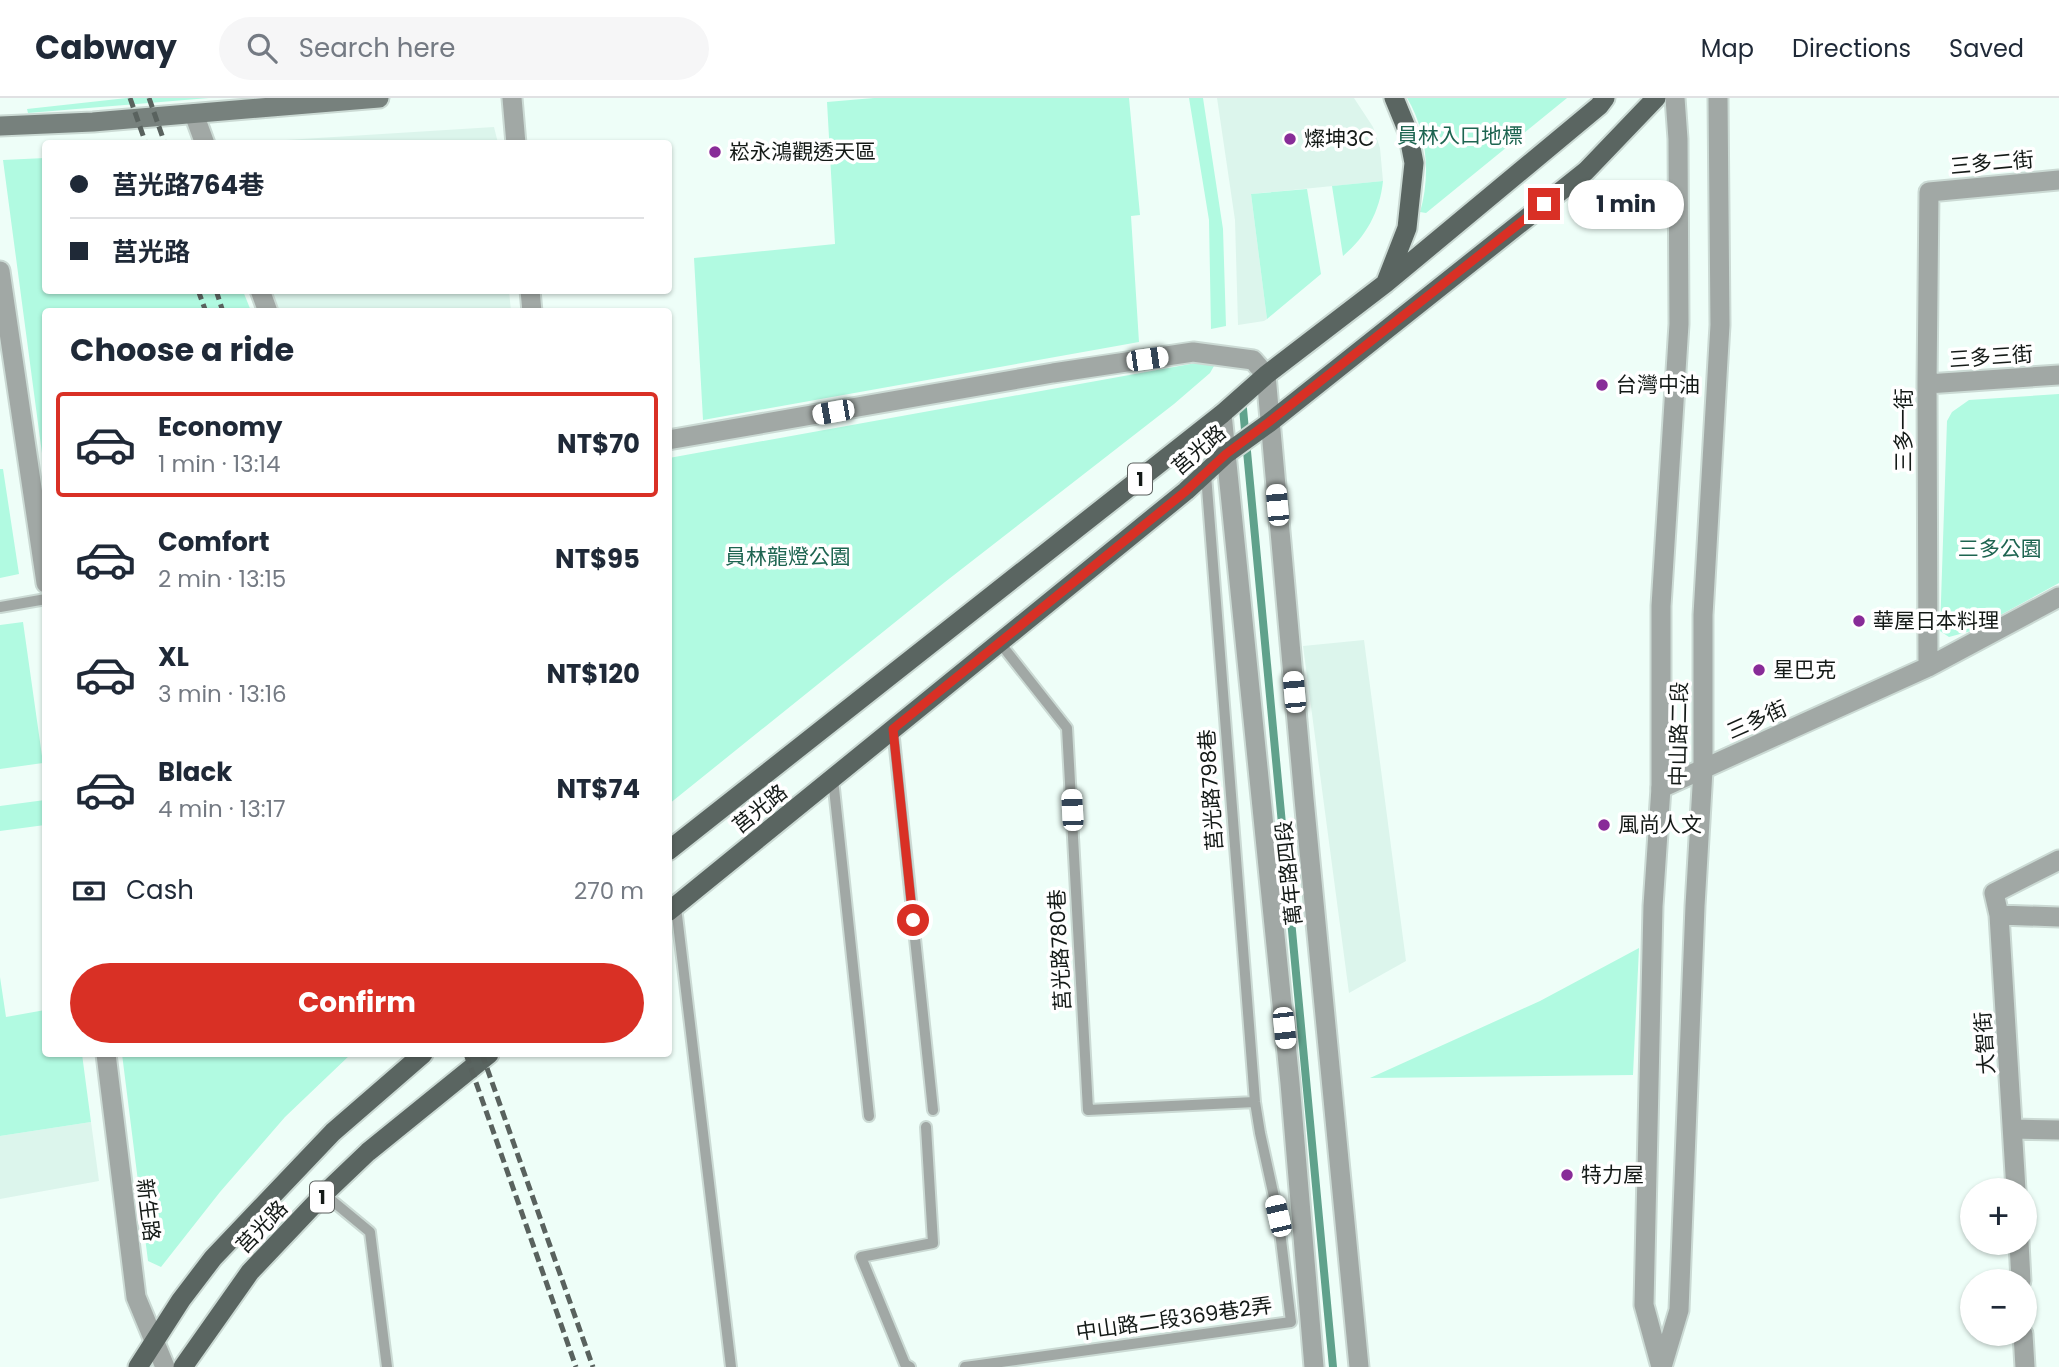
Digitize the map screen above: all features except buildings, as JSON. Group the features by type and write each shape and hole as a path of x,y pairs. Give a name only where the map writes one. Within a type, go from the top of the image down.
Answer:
{"main road":[{"path":"0,126 194,114 379,98"},
{"path":"1386,283 1407,228 1414,163 1408,132 1394,98"},
{"name":"莒光路","path":"672,848 1222,414 1266,375 1386,283 1599,106 1605,98"},
{"name":"莒光路","path":"672,910 1206,475 1226,454 1586,171 1656,98"},
{"name":"莒光路","path":"138,1367 181,1300 213,1258 333,1132 420,1057"},
{"name":"莒光路","path":"183,1367 250,1272 324,1194 368,1152 485,1057"}],"street":[{"path":"512,98 516,140"},
{"name":"中山路二段","path":"1661,1367 1644,1305 1653,906 1661,788 1661,607 1679,324 1678,139 1675,98"},
{"name":"中山路二段","path":"1661,1367 1679,1310 1703,770 1703,615 1720,325 1717,98"},
{"path":"194,114 204,140"},
{"name":"三多二街","path":"1929,192 2059,180"},
{"name":"三多一街","path":"1928,667 1929,192"},
{"path":"0,271 42,556"},
{"path":"672,439 1053,373 1194,352 1252,360 1266,375"},
{"name":"萬年路四段","path":"1266,375 1359,1367"},
{"name":"三多三街","path":"1927,384 2059,375"},
{"name":"萬年路四段","path":"1222,414 1289,1069 1314,1367"},
{"name":"三多街","path":"1661,788 1928,667 2059,597"},
{"name":"大智街","path":"2015,1178 1999,915 1994,893 2059,860"},
{"path":"1999,915 2059,917"},
{"name":"新生路","path":"106,1057 136,1297 166,1367"},
{"path":"2013,1129 2059,1130"},
{"path":"2024,1346 2025,1367"}],"lane":[{"name":"莒光路798巷","path":"1206,475 1255,1102"},
{"path":"0,607 42,600"},
{"name":"莒光路780巷","path":"1000,643 1067,728 1088,1110 1255,1102"},
{"path":"893,729 933,1110"},
{"path":"833,779 869,1116"},
{"path":"672,910 731,1367"},
{"name":"中山路二段369巷2弄","path":"965,1367 1291,1322 1278,1216 1259,1133 1255,1102"},
{"path":"910,1367 905,1364 861,1256 933,1243 926,1127"},
{"path":"324,1194 370,1232 387,1367"}],"shaded area":[{"path":"1217,98 1354,98 1373,127 1380,148 1383,181 1251,194 1267,319 1238,325 1235,220"},
{"path":"494,127 497,140 286,140"},
{"path":"271,294 509,294 511,308 277,308"},
{"path":"1364,640 1406,961 1349,993 1303,646"},
{"path":"91,1122 99,1181 0,1199 0,1136"}],"green space":[{"path":"127,98 209,98 28,113 27,109"},
{"path":"874,98 1129,98 1140,215 1131,216 1139,342 703,420 694,258 835,244 827,102"},
{"path":"1189,98 1203,98 1223,229 1226,326 1211,329 1209,220"},
{"name":"員林入口地標","path":"1407,98 1567,98 1426,213 1420,212 1426,168 1423,139"},
{"path":"42,158 42,294 244,294 250,308 42,308 42,453 3,160"},
{"path":"1383,181 1379,203 1371,223 1343,256 1332,186"},
{"path":"1307,189 1321,274 1267,319 1251,194"},
{"name":"員林龍燈公園","path":"1218,359 1210,373 1174,404 945,582 672,802 672,457"},
{"name":"三多公園","path":"2059,394 2059,583 1971,631 1949,637 1940,631 1947,421 1952,412 1969,400"},
{"path":"0,469 3,469 19,574 0,578"},
{"path":"23,622 42,763 0,769 0,625"},
{"path":"42,800 42,825 0,831 0,806"},
{"path":"1639,948 1633,1075 1370,1078 1540,1001"},
{"path":"0,977 6,1017 42,1011 42,1057 82,1057 91,1122 0,1136"},
{"path":"122,1057 348,1057 285,1117 220,1192 161,1267 148,1261"}],"waterway":[{"path":"1242,398 1333,1367"}],"railway":[{"path":"130,98 145,140"},
{"path":"149,98 164,140"},
{"path":"199,294 205,308"},
{"path":"217,294 222,308"},
{"path":"467,1057 576,1367"},
{"path":"483,1057 593,1367"}],"place":[{"name":"燦坤3C","path":"1290,139"},
{"name":"崧永鴻觀透天區","path":"715,152"},
{"name":"台灣中油","path":"1602,385"},
{"name":"華屋日本料理","path":"1859,621"},
{"name":"星巴克","path":"1759,670"},
{"name":"風尚人文","path":"1604,825"},
{"name":"特力屋","path":"1567,1175"}],"route":[{"path":"913,920 893,729 1206,475 1226,454 1544,204"}]}
